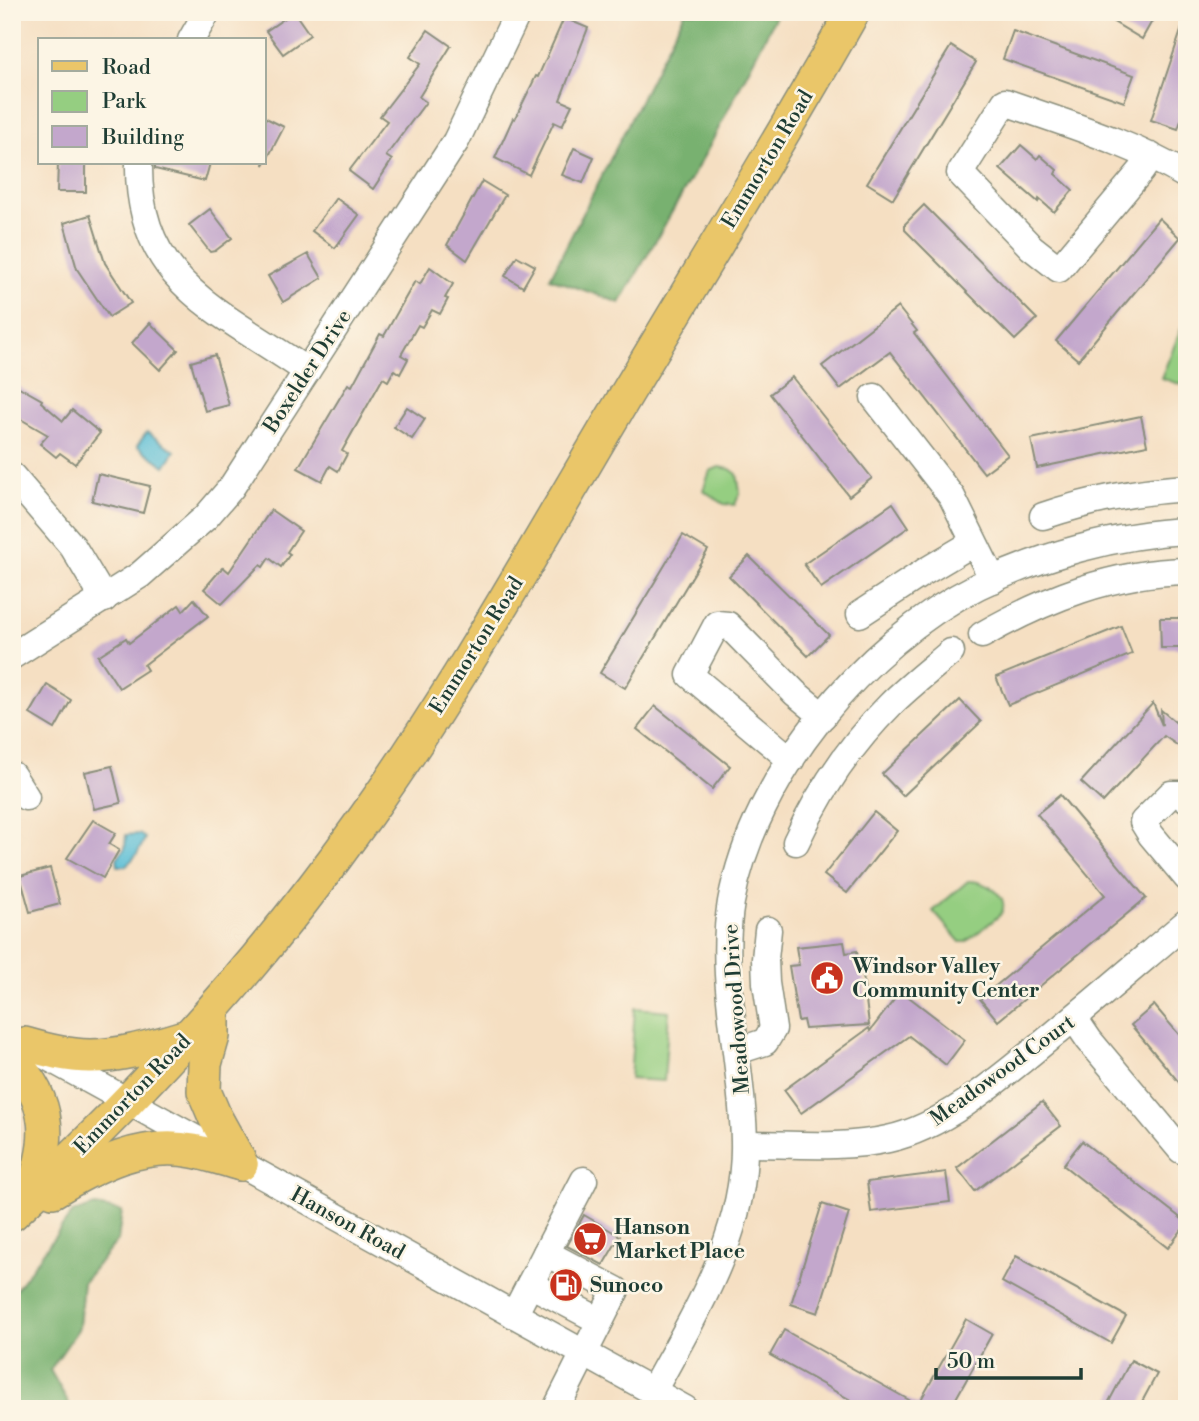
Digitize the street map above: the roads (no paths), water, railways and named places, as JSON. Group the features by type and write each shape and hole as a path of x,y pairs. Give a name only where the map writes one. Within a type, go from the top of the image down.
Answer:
{"main road":[{"name":"Emmorton Road","path":"18,1209 190,1036 309,892 366,816 458,676 853,12"},
{"path":"213,1010 213,1036 205,1064 204,1091 241,1164"},
{"path":"16,1047 60,1054 114,1055 190,1036"},
{"path":"16,1047 46,1121 46,1142 41,1166 18,1209"},
{"path":"18,1209 111,1160 140,1152 163,1149 192,1151 241,1164"}],"street":[{"path":"192,38 207,12"},
{"name":"Boxelder Drive","path":"12,656 140,575 206,517 231,488 456,141 518,12"},
{"path":"1151,156 1059,269 1031,247 960,173 1005,102 1151,156 1187,176"},
{"path":"139,164 140,202 148,232 164,260 188,288 217,312 307,371"},
{"path":"874,397 952,497 993,579"},
{"path":"12,476 73,547 104,599"},
{"path":"1043,516 1098,499 1180,488 1180,531"},
{"name":"Meadowood Drive","path":"653,1391 705,1295 733,1230 744,1144 728,953 731,901 756,821 798,750 823,716 857,678 907,632 943,607 993,579 1063,553 1159,532 1180,531"},
{"path":"1110,542 1118,579"},
{"path":"860,614 974,543"},
{"path":"982,635 1010,619 1067,594 1133,574 1187,571"},
{"path":"823,716 795,693 728,625 717,624 690,675 798,750 840,767"},
{"path":"796,842 822,791 863,735 890,705 951,652"},
{"path":"1187,799 1181,794 1171,794 1143,822 1187,878"},
{"name":"Meadowood Court","path":"744,1144 862,1143 908,1134 947,1114 977,1093 1073,1018 1187,922"},
{"path":"737,1051 765,1042 773,1029 766,983 768,930"},
{"path":"1073,1018 1181,1150"},
{"name":"Hanson Road","path":"16,1047 127,1101 685,1409"},
{"path":"514,1315 584,1180"},
{"path":"546,1253 616,1290 556,1409"},
{"path":"530,1284 600,1321"}],"water":[{"path":"147,432 175,451 165,466 137,446"},
{"path":"139,834 145,838 137,854 125,866 118,866 117,858 125,848 126,835"}],"place":[{"name":"Windsor Valley Community Center","path":"827,978"},
{"name":"Hanson Market Place","path":"590,1239"},
{"name":"Sunoco","path":"566,1285"}]}
